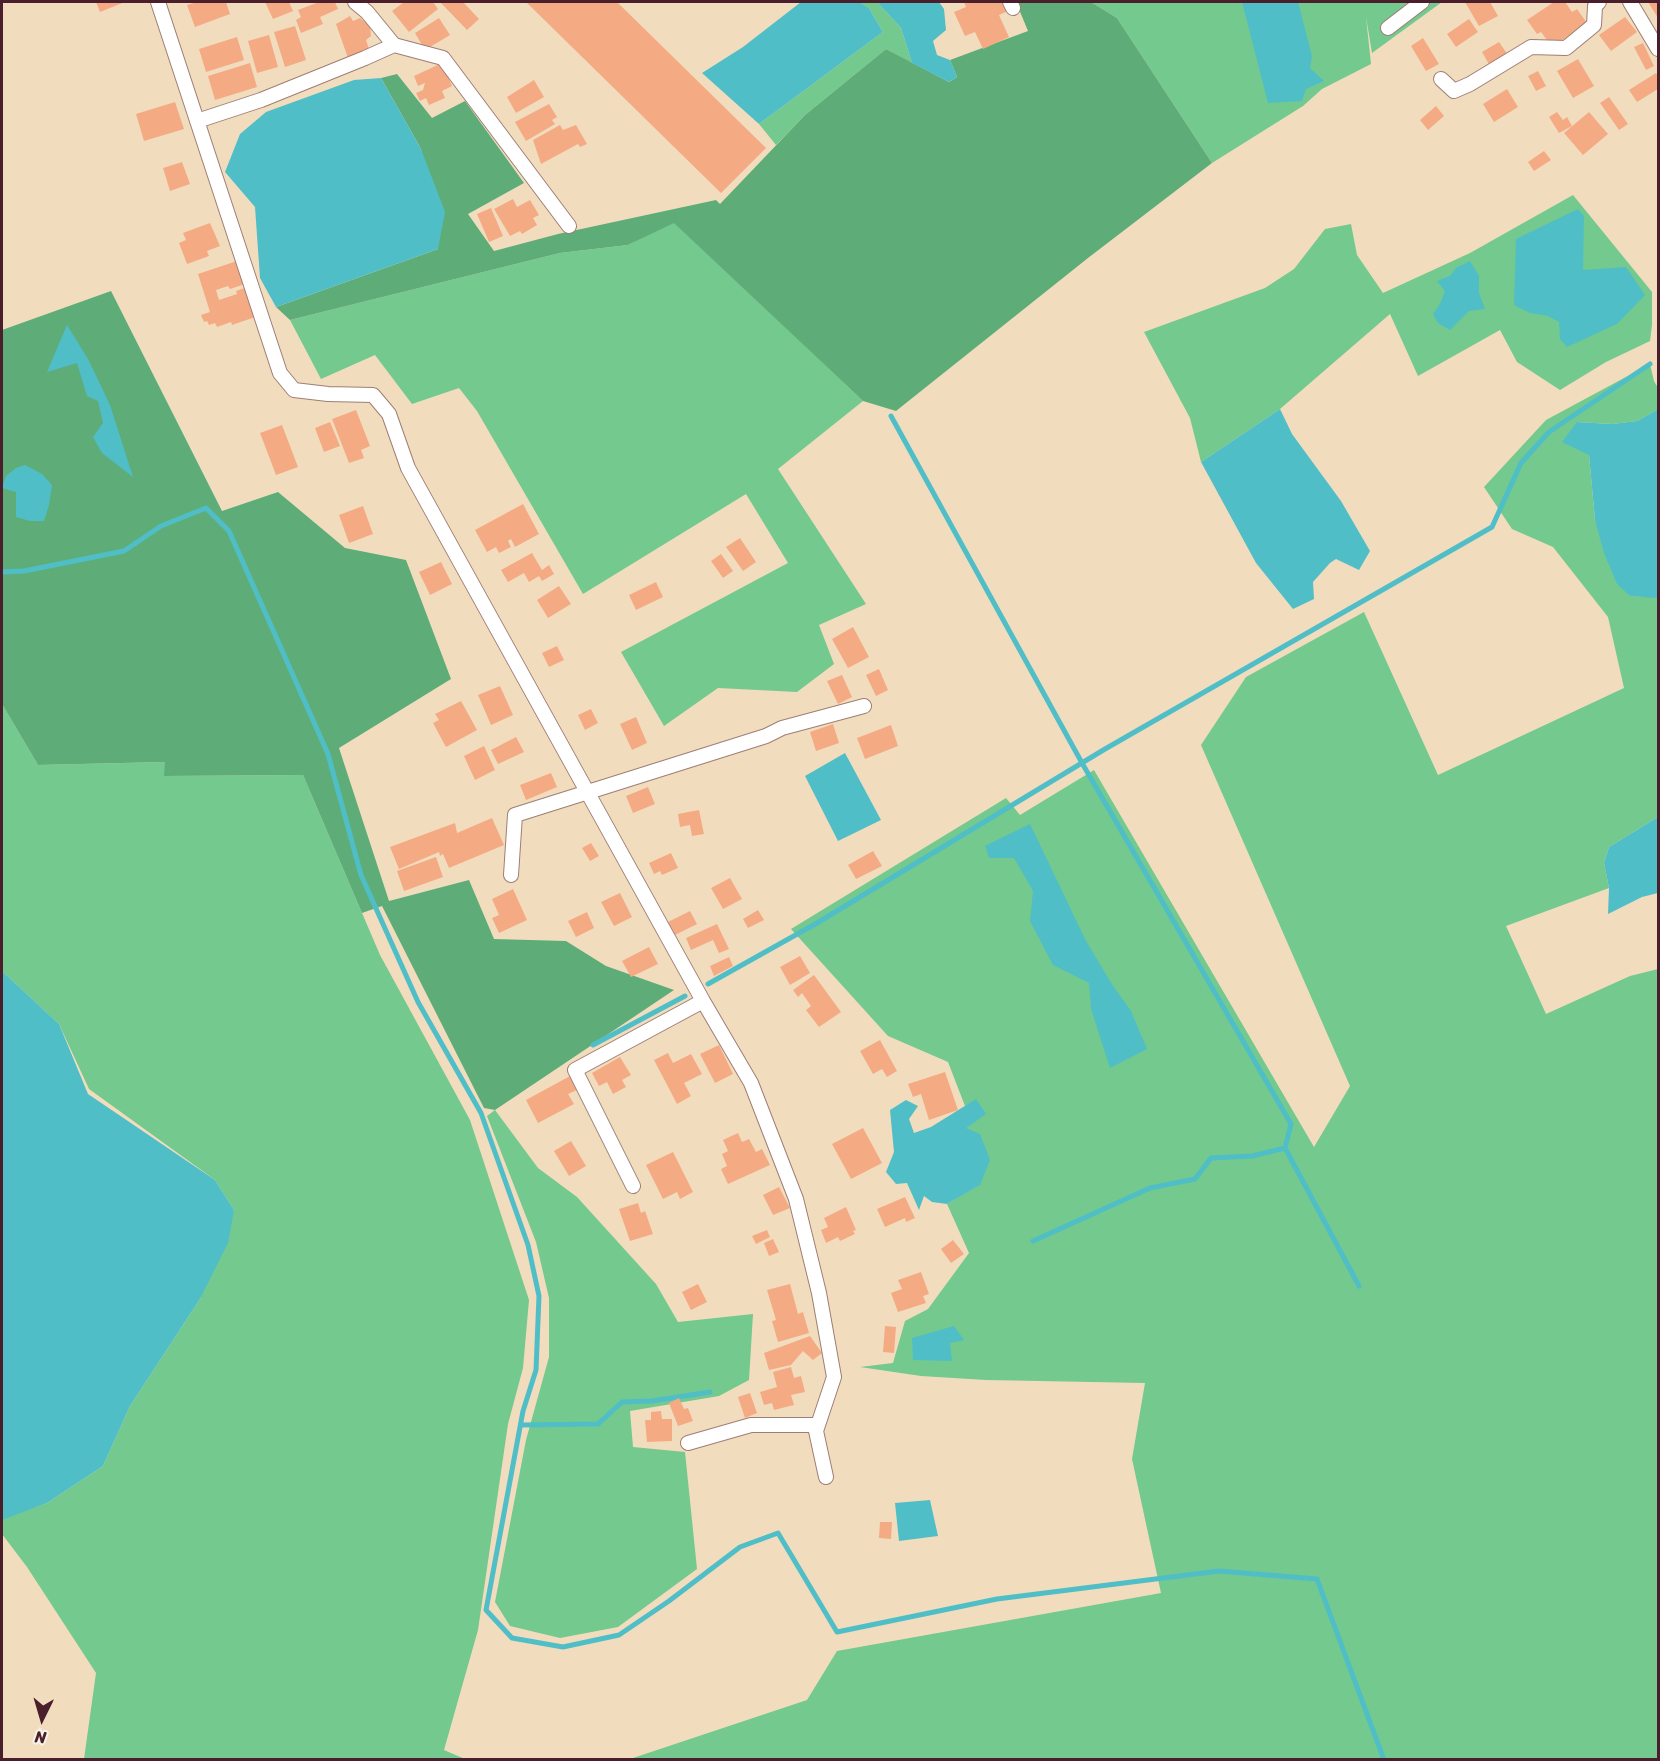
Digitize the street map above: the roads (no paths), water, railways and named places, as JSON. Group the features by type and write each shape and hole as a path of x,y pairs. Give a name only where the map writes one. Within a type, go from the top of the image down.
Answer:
{"street":[{"path":"159,2 280,373 294,390 328,394 373,395 389,414 408,468 703,1001 751,1083 796,1199 819,1293 834,1377 816,1431 826,1477"},
{"path":"355,2 367,12 394,45 443,58 569,226"},
{"path":"1388,28 1422,2"},
{"path":"1441,79 1454,91 1470,84 1531,47 1566,48 1594,25 1595,6 1599,2"},
{"path":"1630,2 1659,49"},
{"path":"197,121 261,100 394,45"},
{"path":"511,875 515,815 766,736 782,728 864,706"},
{"path":"633,1186 575,1070 703,1001"},
{"path":"688,1443 751,1425 818,1425"}],"water":[{"path":"801,2 860,2 869,8 883,32 759,124 702,73 743,47"},
{"path":"877,2 939,2 944,9 946,30 933,41 937,55 950,60 957,77 949,82 912,63 901,28"},
{"path":"1242,2 1298,2 1312,56 1310,68 1324,81 1306,89 1302,101 1268,103"},
{"path":"381,78 421,149 445,212 438,249 276,307 260,278 255,207 225,172 240,134 266,112 354,80"},
{"path":"1578,209 1584,216 1583,270 1626,267 1645,295 1617,324 1567,347 1560,339 1559,322 1548,316 1530,313 1514,305 1516,239"},
{"path":"1470,261 1479,276 1479,293 1485,309 1469,311 1450,330 1438,323 1433,314 1445,291 1437,281 1450,276 1456,268"},
{"path":"67,325 88,359 110,405 133,477 102,453 93,437 103,423 98,401 87,396 77,363 47,372"},
{"path":"1280,409 1292,434 1341,501 1370,551 1359,570 1336,559 1330,563 1313,582 1314,599 1293,609 1256,563 1201,462"},
{"path":"1658,409 1658,597 1630,596 1617,584 1604,553 1595,520 1589,455 1562,442 1577,422 1612,424 1637,421"},
{"path":"25,465 42,474 52,485 44,521 30,521 16,517 16,492 2,488 6,476 16,468"},
{"path":"845,753 881,820 838,841 805,776"},
{"path":"1658,817 1658,893 1642,897 1608,914 1609,888 1604,863 1609,847"},
{"path":"1030,824 1086,941 1131,1011 1147,1049 1110,1068 1091,1009 1089,983 1053,965 1030,921 1033,891 1014,858 989,858 985,846"},
{"path":"2,971 59,1024 88,1094 215,1180 234,1210 228,1243 200,1299 130,1406 103,1466 47,1503 2,1520"},
{"path":"976,1099 986,1114 966,1128 980,1134 990,1160 980,1185 947,1204 932,1202 924,1196 919,1210 907,1183 896,1184 886,1172 894,1152 890,1110 906,1100 918,1106 909,1119 914,1133 931,1127"},
{"path":"954,1326 964,1340 950,1343 952,1361 913,1360 912,1338"},
{"path":"930,1500 938,1536 899,1541 895,1503"}],"waterway":[{"path":"708,984 817,923 1105,749 1492,527 1521,463 1549,432 1650,364"},
{"path":"891,416 1082,763 1291,1124 1285,1148 1359,1286"},
{"path":"2,572 24,571 124,551 161,526 206,508 229,531 328,754 361,875 418,1002 481,1113 528,1245 539,1296 536,1370 523,1411 486,1610 512,1638 563,1647 619,1635 669,1601 740,1547 778,1533 837,1632 997,1599 1219,1571 1317,1579 1384,1760"},
{"path":"593,1045 685,996"},
{"path":"1033,1241 1150,1188 1195,1179 1211,1158 1252,1156 1285,1148"},
{"path":"521,1425 598,1424 622,1402 652,1401 710,1392"}]}
